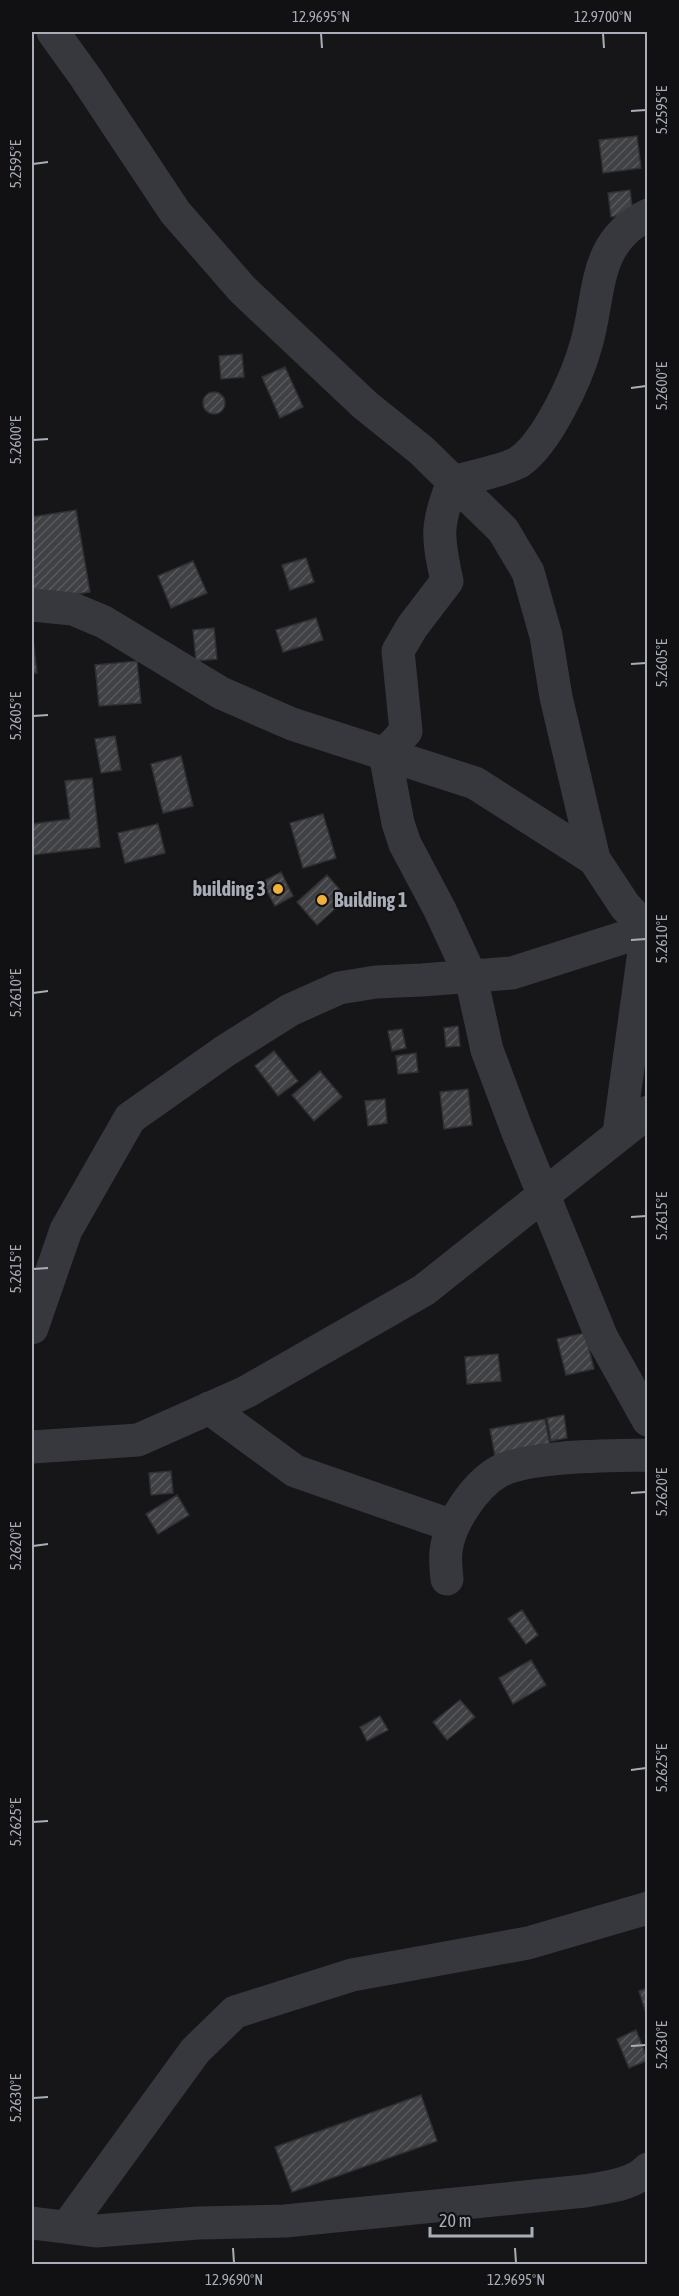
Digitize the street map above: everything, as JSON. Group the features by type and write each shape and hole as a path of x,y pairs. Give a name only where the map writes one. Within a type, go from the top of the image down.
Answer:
{"street":[{"path":"53,32 175,213 242,289 365,405 421,450 503,530 528,572 546,636 556,697 594,859 625,906 647,930"},
{"path":"453,482 518,463 540,442 571,384 586,345 603,265 610,248 619,234 648,216"},
{"path":"385,754 406,731 398,651 447,581 438,540 442,509 453,482"},
{"path":"32,605 73,609 104,622 221,693 292,724 475,783 594,859"},
{"path":"385,754 398,823 405,844 471,976 487,1050 543,1194 602,1338 646,1413"},
{"path":"32,1328 66,1230 130,1118 225,1051 290,1010 339,988 376,982 512,972 647,930"},
{"path":"619,1133 647,930"},
{"path":"32,1447 138,1440 246,1392 424,1290 648,1112"},
{"path":"209,1408 295,1471 453,1526"},
{"path":"447,1579 446,1550 453,1526 466,1502 497,1472 516,1466 548,1461 648,1455"},
{"path":"67,2227 195,2051 235,2012 352,1975 528,1943 648,1908"},
{"path":"32,2223 96,2231 198,2223 285,2221 424,2209 585,2191 629,2181 642,2176 648,2169"}],"building":[{"path":"637,136 641,168 603,173 599,140"},
{"path":"630,190 633,214 611,217 608,193"},
{"path":"242,354 244,377 221,379 219,356"},
{"path":"285,367 303,407 280,418 262,377"},
{"path":"214,392 222,395 225,403 222,411 214,414 206,411 203,403 206,395"},
{"path":"76,510 90,592 34,601 32,517"},
{"path":"306,558 314,582 290,590 282,565"},
{"path":"193,561 207,593 171,608 158,576"},
{"path":"316,618 323,640 283,652 276,630"},
{"path":"214,628 217,659 196,661 193,630"},
{"path":"32,630 37,673 32,673"},
{"path":"137,661 141,703 99,706 95,665"},
{"path":"115,736 121,770 101,773 95,739"},
{"path":"181,756 193,806 163,813 151,764"},
{"path":"92,778 100,847 32,855 32,824 70,819 65,781"},
{"path":"323,814 336,858 303,868 290,823"},
{"path":"158,824 165,853 125,863 118,833"},
{"name":"building 3","path":"281,872 293,896 275,906 262,882"},
{"name":"Building 1","path":"327,875 347,898 317,925 297,902"},
{"path":"458,1026 460,1046 446,1047 444,1028"},
{"path":"402,1029 406,1048 392,1051 388,1031"},
{"path":"274,1051 298,1081 278,1096 255,1066"},
{"path":"416,1053 418,1072 398,1074 396,1056"},
{"path":"320,1071 342,1097 314,1121 292,1095"},
{"path":"468,1089 472,1125 444,1129 440,1092"},
{"path":"385,1099 387,1123 368,1126 365,1101"},
{"path":"585,1333 594,1369 566,1375 557,1339"},
{"path":"498,1354 501,1381 467,1384 465,1357"},
{"path":"564,1415 567,1438 551,1441 547,1418"},
{"path":"545,1419 552,1457 497,1467 490,1429"},
{"path":"171,1471 173,1493 151,1495 149,1473"},
{"path":"177,1495 189,1515 158,1534 146,1514"},
{"path":"522,1610 538,1635 526,1644 508,1619"},
{"path":"531,1660 546,1685 513,1704 499,1678"},
{"path":"460,1700 475,1717 447,1740 433,1722"},
{"path":"380,1716 388,1730 367,1741 360,1727"},
{"path":"648,1988 648,2009 645,2010 639,1991"},
{"path":"636,2030 648,2060 629,2068 617,2039"},
{"path":"421,2095 437,2141 292,2192 275,2147"}],"place":[{"name":"building 3","path":"278,889"},
{"name":"Building 1","path":"322,900"}]}
